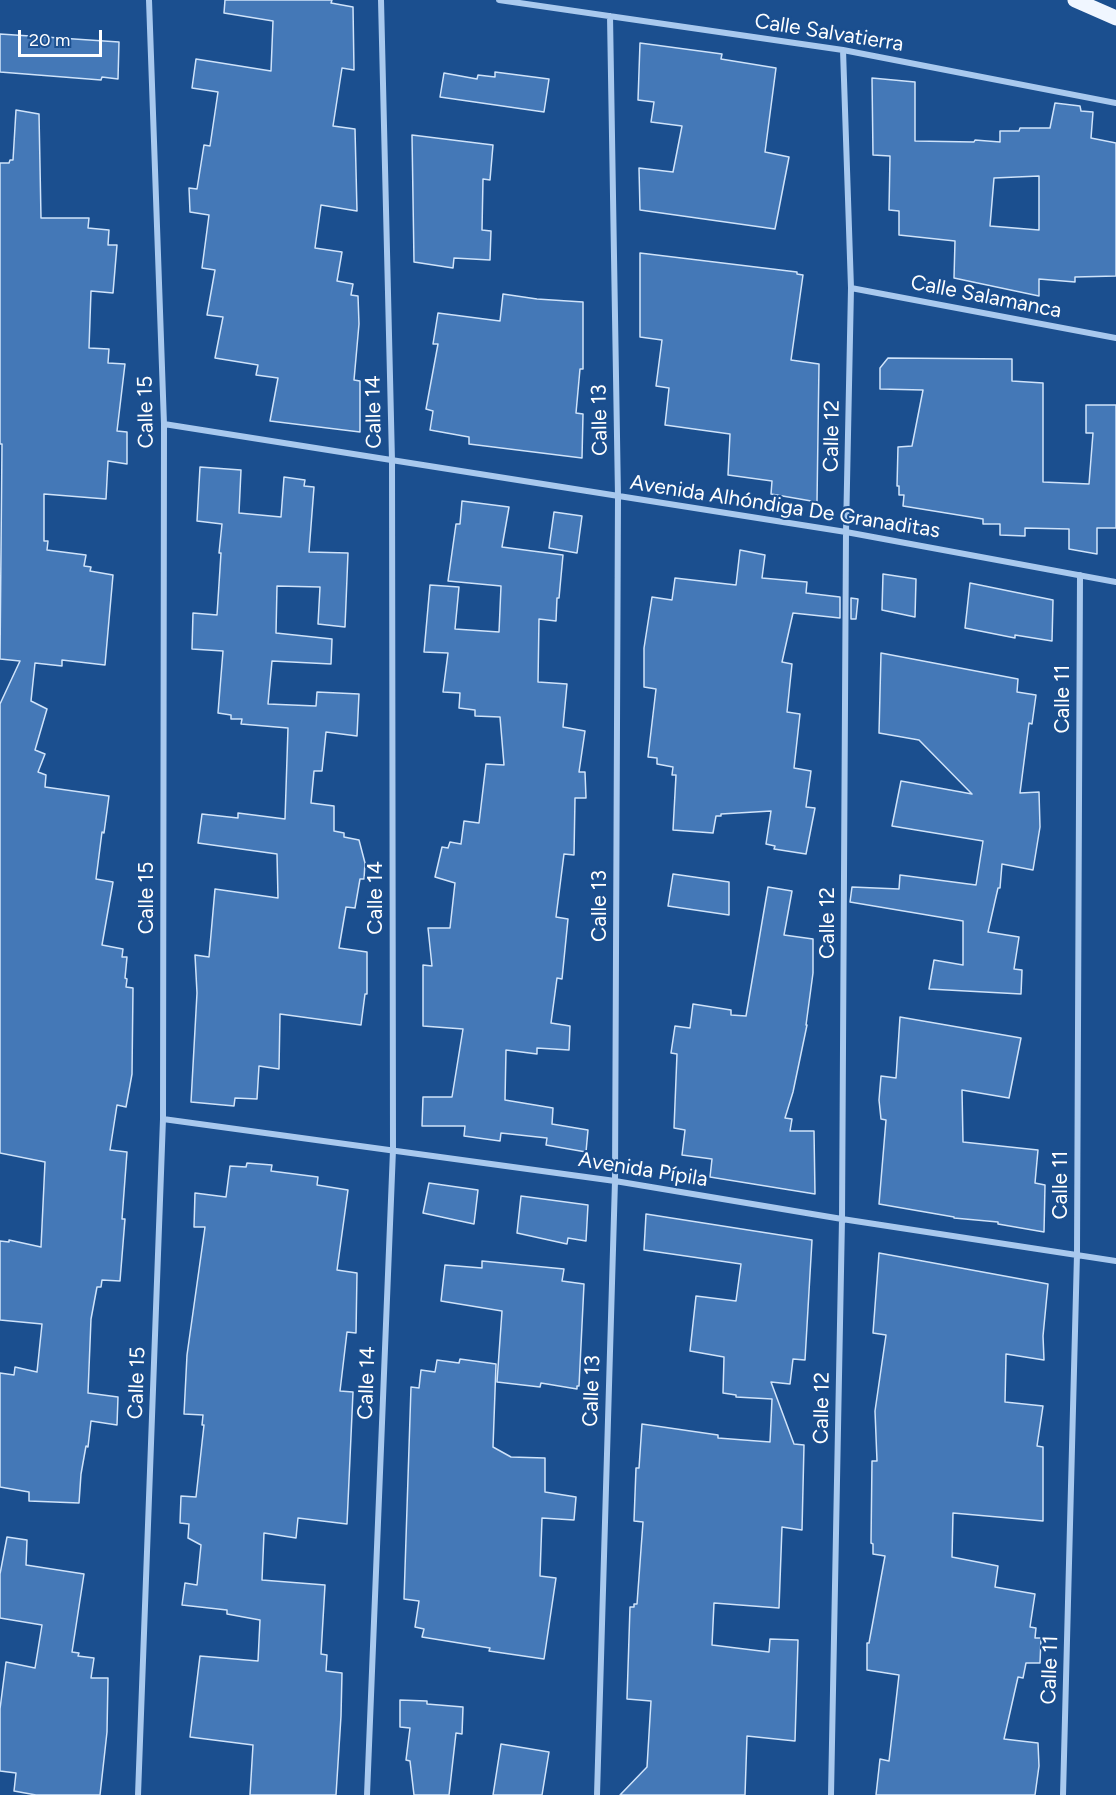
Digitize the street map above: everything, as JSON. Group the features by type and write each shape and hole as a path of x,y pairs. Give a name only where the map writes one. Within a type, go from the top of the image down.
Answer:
{"main road":[{"path":"1075,0 1116,18"}],"street":[{"name":"Calle 15","path":"138,1795 163,1119 164,424 149,0"},
{"name":"Calle 14","path":"367,1795 393,1150 392,460 381,0"},
{"name":"Calle Salvatierra","path":"499,0 843,50 1116,103"},
{"name":"Calle 13","path":"597,1795 615,1181 618,496 610,16"},
{"name":"Calle 12","path":"831,1795 842,1219 846,532 851,288 843,50"},
{"name":"Calle Salamanca","path":"851,288 1116,338"},
{"name":"Avenida Alhóndiga De Granaditas","path":"164,424 846,532 1116,582"},
{"name":"Calle 11","path":"1063,1795 1077,1254 1080,575"},
{"name":"Avenida Pípila","path":"163,1119 615,1181 1116,1261"}],"building":[{"path":"225,0 332,0 331,3 353,7 354,70 342,68 333,126 355,129 357,211 321,205 315,248 342,252 337,281 353,284 351,295 358,296 359,324 354,380 360,381 360,432 270,421 278,378 256,375 258,365 215,358 223,317 207,315 215,270 202,268 209,215 190,212 189,188 197,189 204,145 210,146 218,92 192,88 196,59 271,71 273,21 224,13"},
{"path":"0,34 119,42 118,79 102,77 101,80 0,72"},
{"path":"640,43 722,54 721,59 776,68 765,152 789,157 775,229 640,210 639,168 673,172 682,126 651,122 654,102 638,100"},
{"path":"495,72 549,79 544,112 440,97 444,73 477,79 478,75 495,77"},
{"path":"872,78 915,82 915,141 1000,142 1000,131 1050,128 1055,103 1080,106 1081,111 1093,112 1091,138 1116,143 1116,276 1075,277 1075,282 1039,279 1039,296 954,278 955,241 899,235 899,211 889,210 890,156 873,155","holes":["1039,176 1039,230 990,226 994,178"]},
{"path":"16,110 39,114 41,218 89,218 88,228 109,230 108,245 117,245 113,293 91,291 89,348 109,349 108,363 125,364 117,431 127,432 127,464 108,461 106,499 44,494 44,541 48,541 47,550 86,555 84,566 91,567 90,571 113,575 105,665 62,660 62,666 35,663 31,701 47,709 35,750 45,754 38,772 46,775 45,787 109,796 96,879 113,882 102,945 123,949 122,957 127,957 126,987 133,988 132,1074 126,1107 117,1105 110,1150 127,1152 120,1281 102,1280 101,1287 97,1287 91,1319 88,1393 118,1397 117,1425 91,1421 88,1447 86,1446 81,1474 79,1503 29,1501 29,1492 0,1487 0,1373 14,1375 15,1367 37,1372 42,1324 0,1320 0,1241 9,1242 9,1240 41,1247 45,1162 0,1153 0,704 20,661 0,659 2,444 0,444 0,163 9,163 13,160"},
{"path":"412,135 493,145 490,180 483,179 482,230 491,231 490,260 454,258 453,268 414,262"},
{"path":"640,253 797,272 803,275 791,360 819,364 817,502 771,494 772,481 728,475 730,434 665,425 669,388 656,386 662,340 640,337"},
{"path":"503,294 583,302 583,369 580,369 576,413 583,414 582,458 469,444 469,437 430,430 433,411 426,409 438,344 433,344 438,313 500,321"},
{"path":"888,358 1012,359 1012,381 1043,383 1043,482 1089,484 1093,433 1086,433 1086,405 1116,405 1116,528 1097,528 1097,554 1069,549 1069,529 1025,528 1025,536 1000,535 1000,524 983,524 983,519 903,506 904,495 899,495 899,486 897,486 898,447 912,446 923,390 880,389 880,368"},
{"path":"200,467 241,470 239,513 281,517 284,477 305,480 304,486 314,487 309,552 348,553 345,627 318,624 320,587 277,586 276,633 332,639 331,664 272,661 268,704 316,706 317,692 359,694 357,736 326,732 322,771 314,771 311,803 334,806 334,831 344,833 344,837 359,840 365,863 364,879 360,879 355,908 346,907 339,948 367,952 367,994 365,994 361,1025 280,1014 279,1069 259,1066 257,1099 235,1098 234,1106 191,1102 197,993 195,955 209,957 215,889 278,898 277,854 198,843 202,814 238,818 238,813 285,819 288,728 241,724 242,719 231,719 231,715 218,713 223,651 192,649 193,613 217,615 221,553 219,553 222,524 197,521"},
{"path":"462,501 509,507 502,547 563,555 556,621 539,619 538,682 567,684 563,727 585,731 579,772 585,772 586,798 575,798 574,855 564,854 556,917 568,919 562,979 557,978 551,1023 570,1026 569,1050 537,1048 537,1054 506,1050 505,1100 553,1108 552,1124 588,1130 586,1152 546,1145 547,1138 501,1133 500,1141 464,1136 465,1126 422,1126 423,1097 452,1097 463,1029 423,1026 423,965 432,966 428,928 450,928 455,883 435,877 442,847 448,848 450,842 461,844 464,821 479,823 486,764 504,765 500,717 475,716 475,710 459,708 460,693 443,692 448,653 424,652 430,585 459,587 455,629 499,632 501,586 448,581 456,524 460,524"},
{"path":"554,512 582,516 577,553 549,548"},
{"path":"740,550 765,555 762,578 807,582 806,593 840,597 840,618 793,613 782,662 792,664 787,712 800,714 794,768 811,771 806,807 815,808 806,854 774,849 775,846 766,844 771,811 721,814 721,816 716,816 713,833 673,830 676,775 672,775 673,767 657,764 657,758 648,757 656,689 644,687 644,648 652,597 672,600 675,578 736,585"},
{"path":"883,574 916,579 915,617 882,610"},
{"path":"970,583 1053,600 1052,641 1015,635 1015,638 965,628"},
{"path":"851,598 858,599 856,619 851,619"},
{"path":"881,653 1018,679 1017,692 1036,695 1032,724 1029,723 1020,793 1039,792 1040,827 1033,870 1002,864 1000,888 998,888 988,932 1019,937 1014,969 1022,970 1021,994 929,989 934,960 963,965 963,921 850,902 852,887 899,889 900,875 976,885 983,841 892,826 901,781 972,794 919,740 879,733"},
{"path":"673,874 729,882 729,915 668,906"},
{"path":"768,887 792,891 784,935 813,939 813,973 807,1025 785,1118 792,1119 790,1131 814,1131 815,1194 710,1177 712,1159 682,1155 685,1130 674,1128 677,1054 671,1053 675,1026 690,1028 693,1004 731,1010 731,1015 746,1016"},
{"path":"900,1017 1021,1038 1009,1098 962,1090 963,1142 1038,1150 1035,1183 1045,1185 1044,1232 998,1224 998,1222 954,1218 879,1204 886,1120 881,1119 879,1100 881,1076 896,1078"},
{"path":"247,1163 272,1165 271,1171 318,1177 317,1185 348,1190 337,1270 357,1273 356,1333 347,1332 340,1391 353,1392 347,1524 298,1518 296,1538 264,1533 262,1580 325,1585 321,1654 327,1655 326,1671 342,1673 336,1795 250,1795 253,1745 190,1737 200,1656 258,1661 260,1620 227,1614 227,1610 182,1605 185,1583 197,1585 201,1545 188,1538 189,1524 180,1523 181,1496 196,1497 204,1425 202,1425 203,1415 184,1414 187,1355 205,1227 194,1227 195,1193 226,1197 230,1166 246,1167"},
{"path":"429,1183 478,1190 474,1224 423,1213"},
{"path":"521,1196 588,1205 586,1241 568,1238 567,1244 517,1233"},
{"path":"646,1214 812,1240 805,1360 793,1359 790,1384 771,1382 794,1444 804,1445 802,1530 782,1527 779,1608 714,1603 712,1645 769,1652 770,1639 798,1640 795,1741 747,1736 745,1795 620,1795 647,1767 651,1701 627,1699 630,1607 637,1604 643,1522 634,1521 636,1468 639,1468 642,1424 718,1435 718,1438 770,1442 772,1399 736,1397 736,1395 723,1393 724,1357 690,1351 696,1296 736,1301 741,1264 644,1250"},
{"path":"879,1253 1048,1284 1043,1336 1044,1360 1006,1354 1005,1402 1043,1406 1037,1446 1043,1447 1043,1521 953,1513 952,1557 998,1566 995,1587 1035,1594 1030,1627 1036,1628 1035,1638 1041,1638 1040,1663 1026,1663 1023,1678 1018,1677 1004,1739 1038,1743 1039,1766 1035,1795 876,1795 880,1759 889,1761 899,1675 867,1670 867,1643 869,1643 885,1556 873,1554 871,1543 872,1461 877,1461 875,1411 886,1335 873,1333"},
{"path":"482,1261 564,1269 562,1281 584,1284 577,1389 541,1383 540,1387 497,1382 502,1311 441,1301 445,1265 482,1268"},
{"path":"460,1359 496,1364 493,1447 511,1457 545,1458 545,1492 576,1497 574,1520 542,1518 540,1576 556,1578 544,1659 489,1651 490,1648 422,1637 424,1629 415,1627 419,1601 404,1599 411,1387 419,1388 421,1370 435,1372 437,1360 459,1363"},
{"path":"7,1537 27,1540 26,1565 84,1574 72,1652 79,1653 78,1656 94,1658 91,1678 108,1678 107,1732 100,1795 36,1795 14,1791 16,1773 0,1771 0,1709 6,1662 35,1668 42,1625 0,1618 0,1574"},
{"path":"400,1700 427,1701 427,1704 463,1707 462,1734 456,1733 449,1795 414,1795 410,1761 406,1760 410,1728 400,1727"},
{"path":"501,1744 549,1752 542,1795 493,1795"}]}
